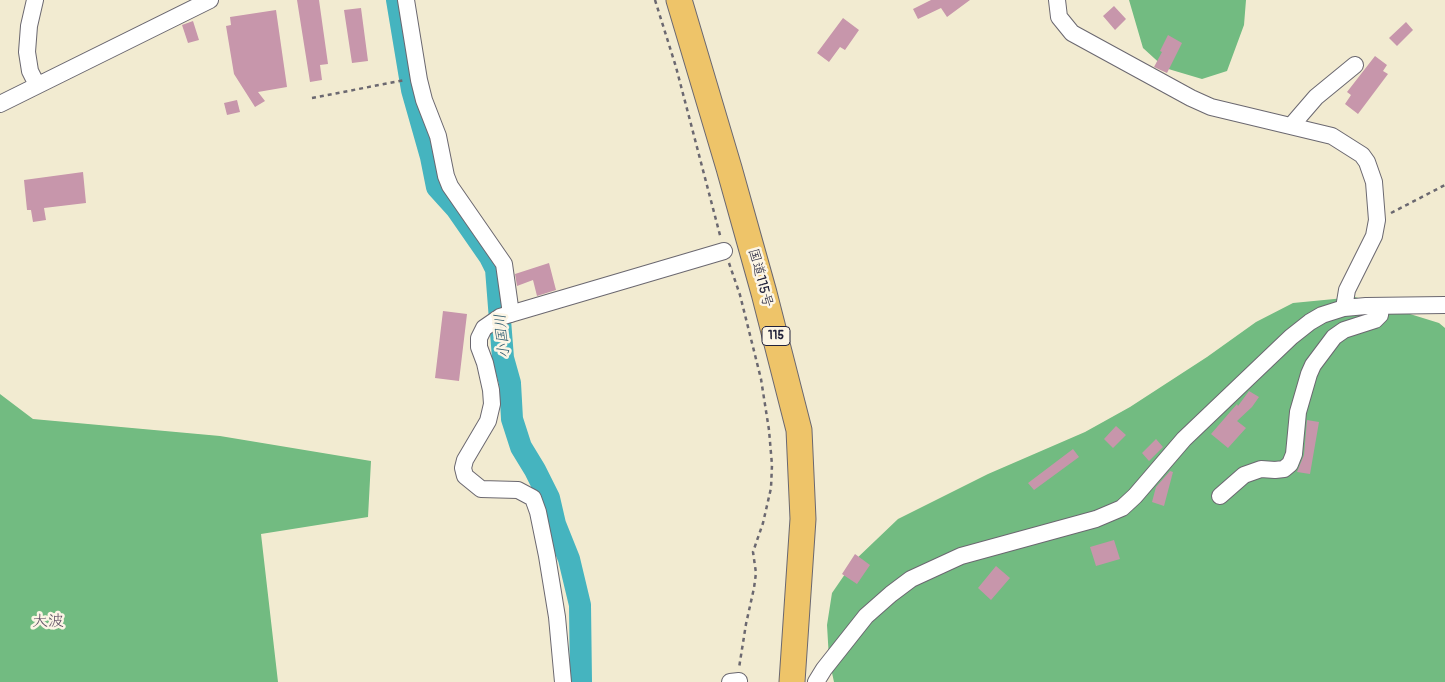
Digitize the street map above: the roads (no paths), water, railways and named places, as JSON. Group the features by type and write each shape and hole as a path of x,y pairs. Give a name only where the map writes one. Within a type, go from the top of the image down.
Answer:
{"highway":[{"name":"国道115号","path":"679,0 727,159 799,430 803,519 792,682"}],"street":[{"path":"35,0 29,26 27,52 30,71 37,85"},
{"path":"0,104 210,0"},
{"path":"406,0 424,100 438,136 446,176 450,186 504,264 512,314"},
{"path":"1057,0 1059,17 1072,34 1211,107 1332,136 1362,155 1367,162 1374,182 1376,217 1374,236 1347,290 1344,308"},
{"path":"1291,126 1316,97 1355,65"},
{"path":"563,682 557,617 547,556 538,512 533,498 518,490 481,489 465,476 462,468 488,420 492,404 491,390 478,338 490,323 500,317 724,251"},
{"path":"816,682 866,616 911,579 961,556 1096,519 1122,508 1136,496 1184,439 1291,336 1322,315 1344,308 1445,305"},
{"path":"1220,496 1244,475 1260,469 1284,469 1290,464 1294,454 1296,422 1300,402 1313,365 1334,337 1351,327 1375,320 1380,315 1382,306"}],"waterway":[{"name":"小国川","path":"397,0 412,90 431,157 437,187 456,208 490,257 496,269 503,358 510,383 512,419 521,447 549,498 555,524 569,559 580,605 581,682"}],"district":[{"name":"大波","path":"48,622"}]}
